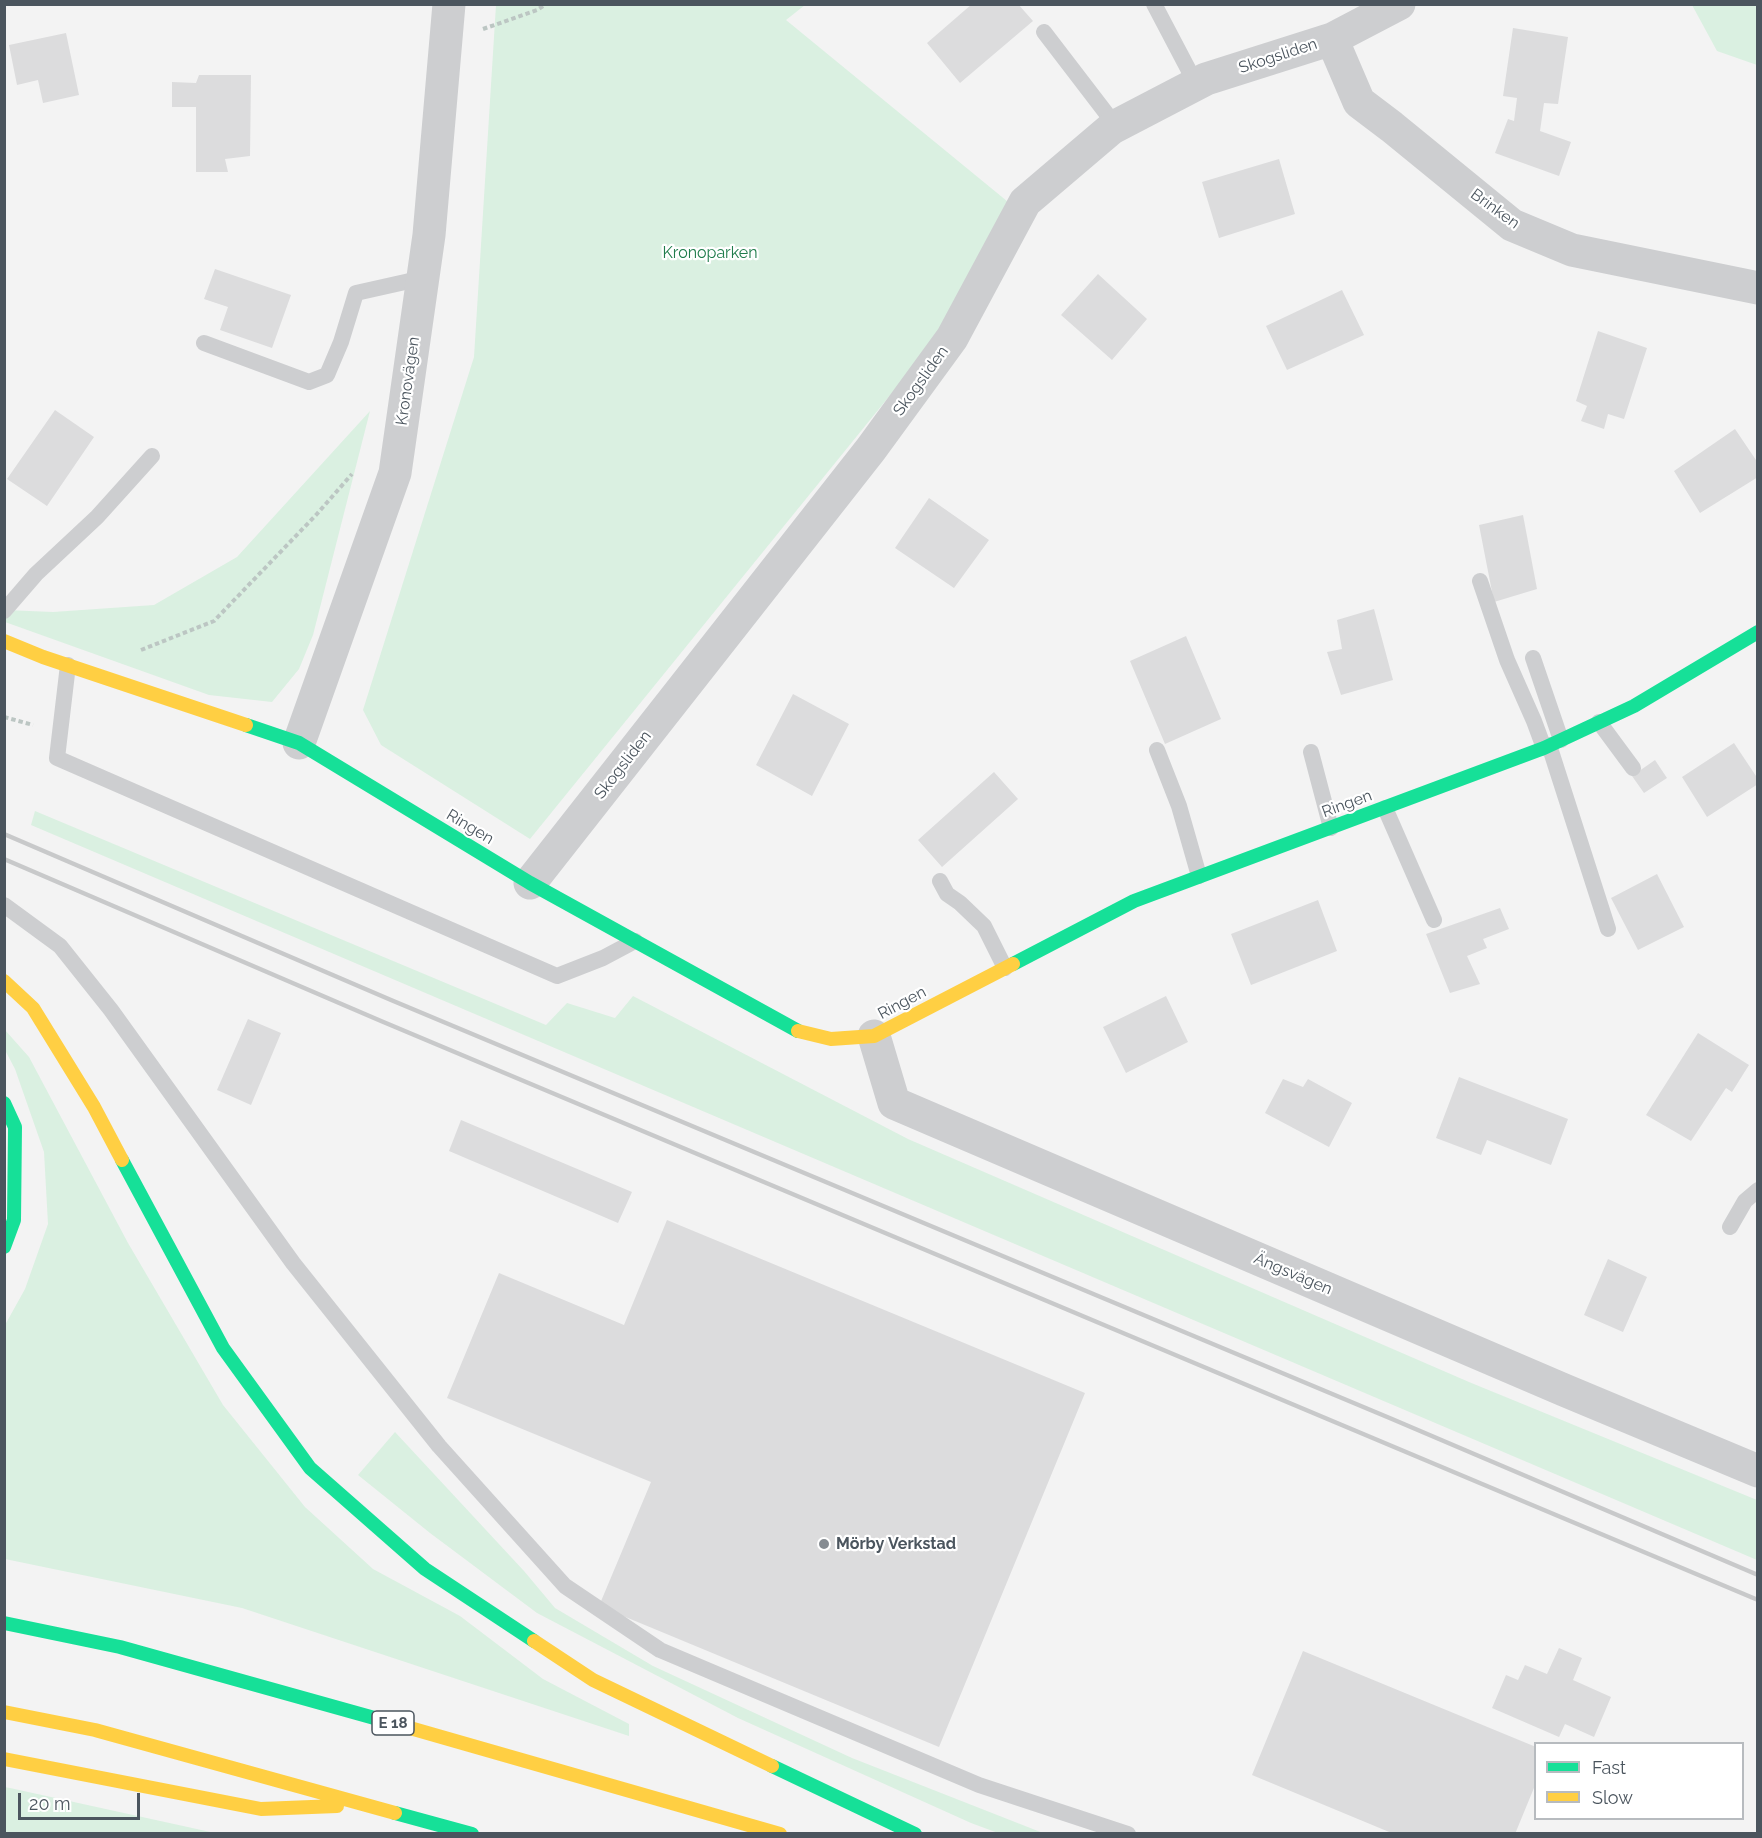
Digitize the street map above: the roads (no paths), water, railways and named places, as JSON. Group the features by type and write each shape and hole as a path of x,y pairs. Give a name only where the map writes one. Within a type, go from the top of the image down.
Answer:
{"main road":[{"name":"Ringen","path":"4,641 299,743 530,883 795,1030 831,1039 874,1036 1134,901 1488,770 1551,744 1634,706 1758,632"},
{"path":"4,981 33,1008 94,1107 223,1348 310,1468 425,1569 593,1680 915,1833"},
{"path":"4,1103 15,1127 14,1220 4,1247"},
{"name":"E 18","path":"4,1623 120,1647 780,1833"},
{"path":"4,1712 95,1730 472,1833"},
{"path":"4,1760 261,1809 367,1804"}],"street":[{"name":"Kronovägen","path":"299,743 395,473 429,235 449,4"},
{"name":"Skogsliden","path":"530,883 871,449 952,338 1025,202 1116,126 1206,79 1332,39 1382,9"},
{"name":"Brinken","path":"1332,39 1359,102 1512,225 1572,250 1758,288"},
{"name":"Ängsvägen","path":"874,1036 894,1103 1758,1471"}],"lane":[{"path":"1154,4 1196,84"},
{"path":"1044,33 1116,126"},
{"path":"204,343 309,382 327,375 341,342 356,293 423,278"},
{"path":"4,611 36,574 97,517 152,456"},
{"path":"1480,581 1507,660 1534,721 1551,744"},
{"path":"1533,657 1551,744 1608,929"},
{"path":"68,665 57,758 557,976 603,958 635,941"},
{"path":"1599,722 1633,768"},
{"path":"1157,750 1179,806 1199,876"},
{"path":"1311,752 1331,828"},
{"path":"1385,808 1434,920"},
{"path":"940,881 947,894 984,926 1005,968"},
{"path":"4,905 60,946 111,1010 293,1263 439,1446 564,1586 660,1650 979,1785 1128,1833"},
{"path":"1730,1227 1744,1201 1758,1190"}],"railway":[{"path":"4,834 391,1000 1392,1419 1758,1575"},
{"path":"4,859 381,1021 1758,1600"}],"place":[{"name":"Mörby Verkstad","path":"824,1544"}],"park label":[{"name":"Kronoparken","path":"710,253"}]}
